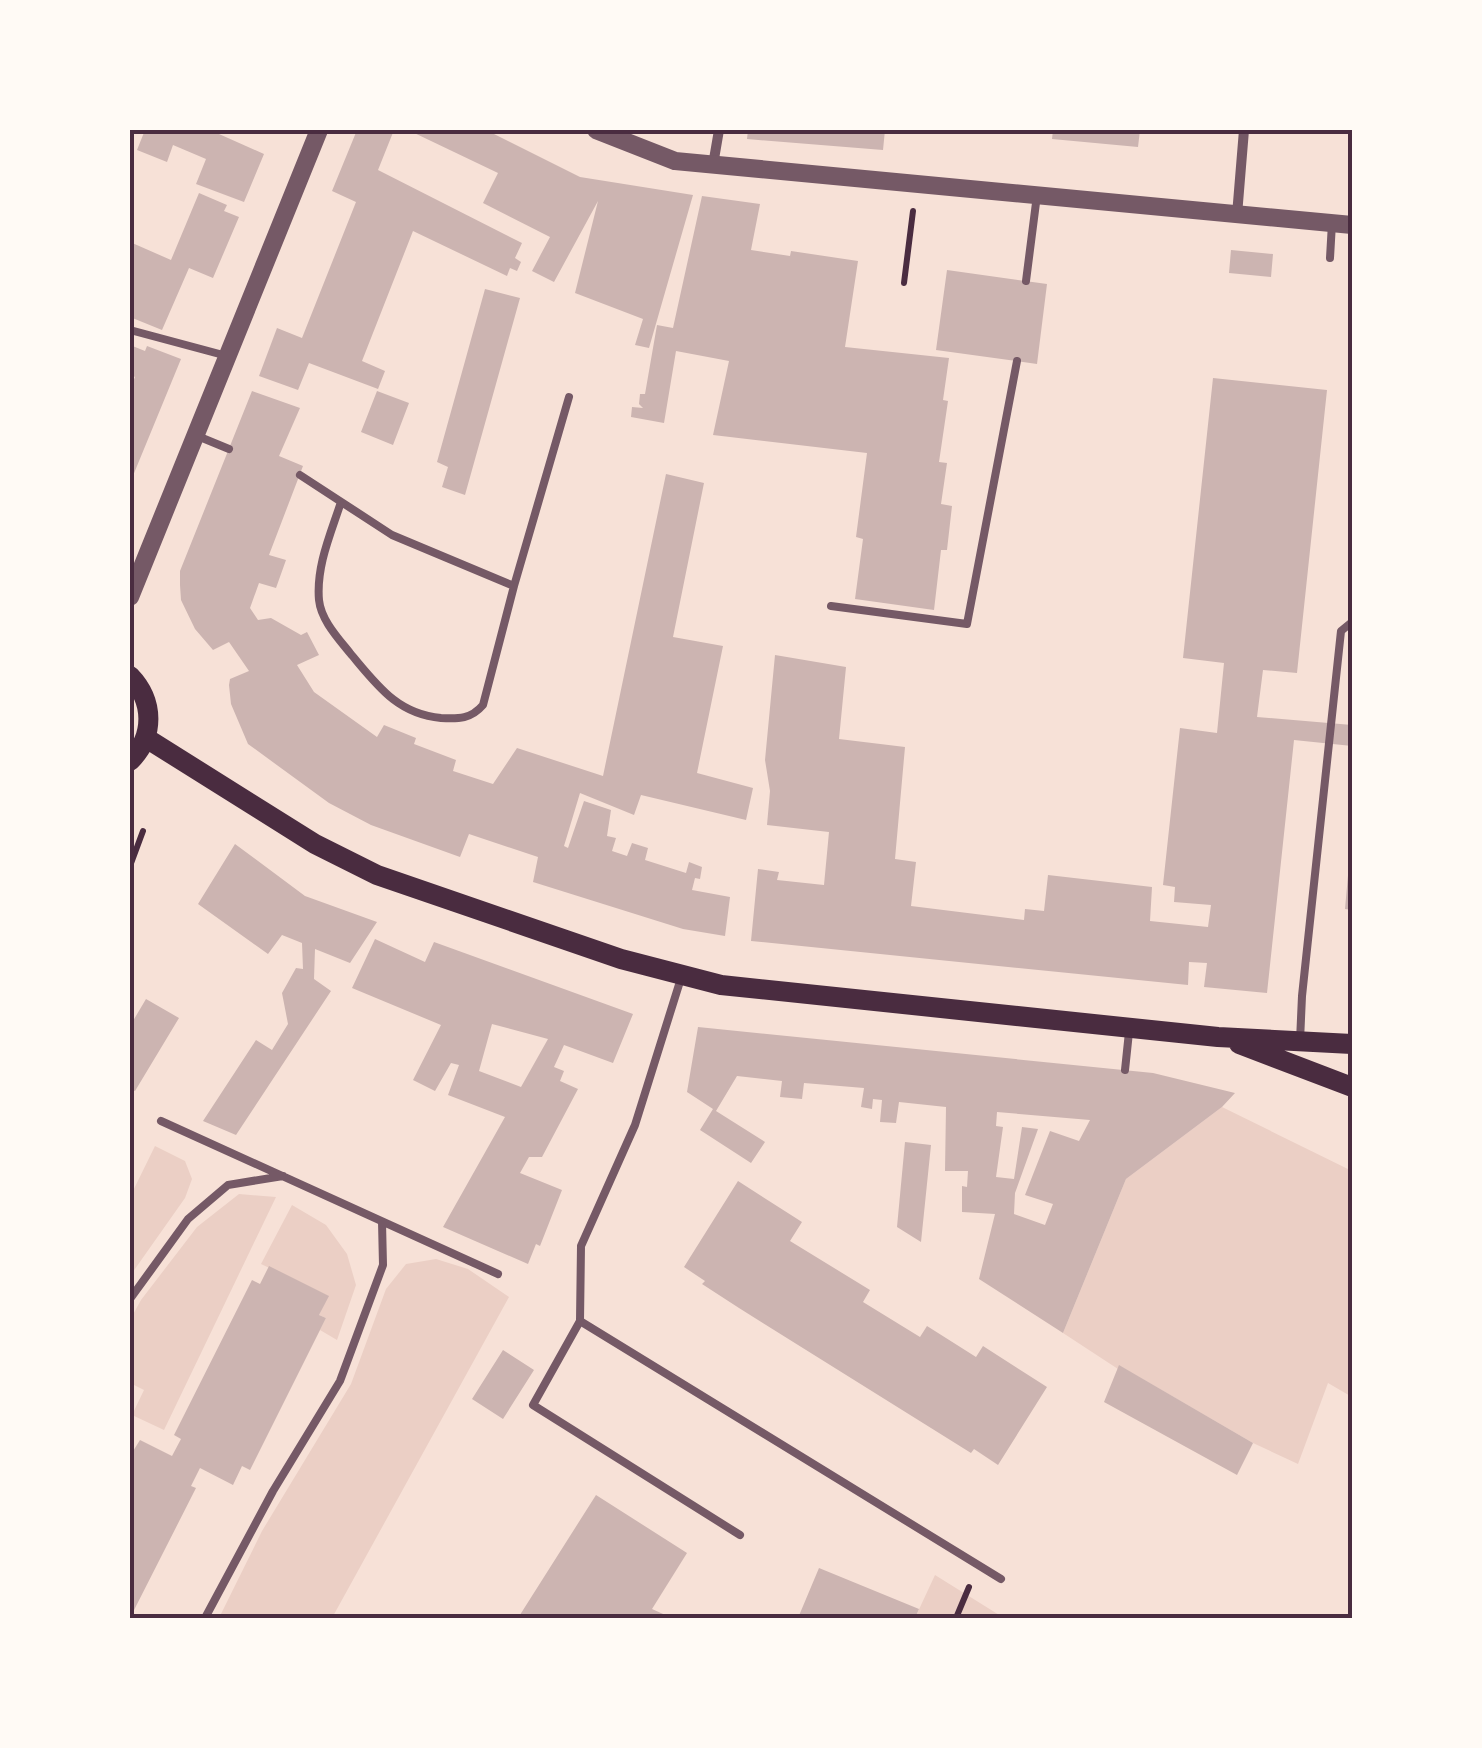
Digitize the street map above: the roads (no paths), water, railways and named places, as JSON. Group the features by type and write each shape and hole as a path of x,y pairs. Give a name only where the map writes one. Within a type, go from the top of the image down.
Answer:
{"main road":[{"path":"130,676 146,701 150,720 146,738 130,761"},
{"path":"146,738 315,844 377,875 522,927 720,985 1218,1036 1352,1044"},
{"path":"1218,1036 1352,1087"}],"street":[{"path":"130,597 319,130"},
{"path":"596,130 675,161 713,166 1352,225"},
{"path":"713,166 719,130"},
{"path":"1237,215 1244,130"}],"lane":[{"path":"1026,282 1037,195"},
{"path":"1330,258 1332,223"},
{"path":"130,330 228,356"},
{"path":"831,606 967,624 1018,361"},
{"path":"342,502 320,569 319,604 332,630 383,693 419,716 462,720 483,705 569,397"},
{"path":"196,435 230,449"},
{"path":"300,474 392,535 514,586"},
{"path":"1300,1041 1340,631 1352,622"},
{"path":"682,975 636,1124 581,1246 580,1321 534,1405 740,1535"},
{"path":"1125,1070 1130,1027"},
{"path":"162,1121 498,1274"},
{"path":"130,1299 188,1219 228,1185 283,1176"},
{"path":"205,1618 340,1381 382,1265 382,1222"},
{"path":"580,1321 1001,1579"}]}
